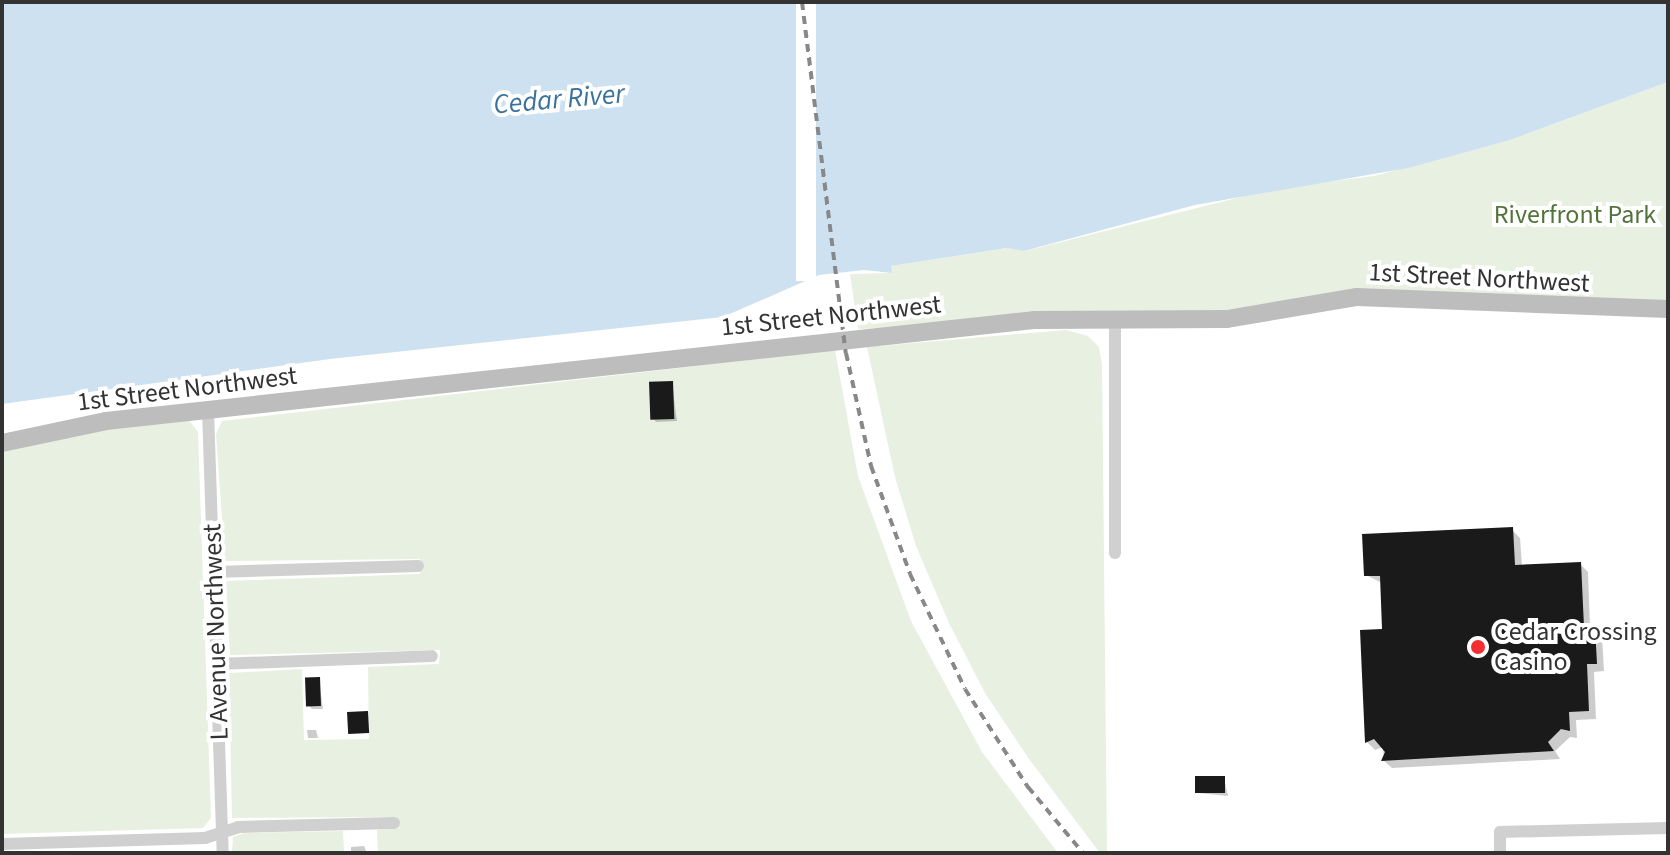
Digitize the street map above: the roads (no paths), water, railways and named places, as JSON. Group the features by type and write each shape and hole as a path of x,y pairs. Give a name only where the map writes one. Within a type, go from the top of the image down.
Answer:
{"street":[{"name":"1st Street Northwest","path":"2,443 106,421 1015,322 1227,319 1357,297 1668,309"},
{"path":"1115,321 1115,553"},
{"name":"L Avenue Northwest","path":"208,410 223,853"},
{"path":"214,572 418,566"},
{"path":"217,664 432,656"},
{"path":"2,844 205,838 255,826 394,823"},
{"path":"1500,853 1500,832 1668,828"}],"water":[{"name":"Cedar River","path":"2,2 1668,2 1668,82 1510,140 1408,168 1195,205 1024,251 1007,248 891,266 892,273 864,270 819,275 723,317 330,359 2,404"}],"railway":[{"path":"802,2 846,353 871,466 910,574 965,689 1028,787 1083,853"}],"place":[{"name":"Cedar Crossing Casino","path":"1478,647"}],"park label":[{"name":"Riverfront Park","path":"1575,215"}]}
